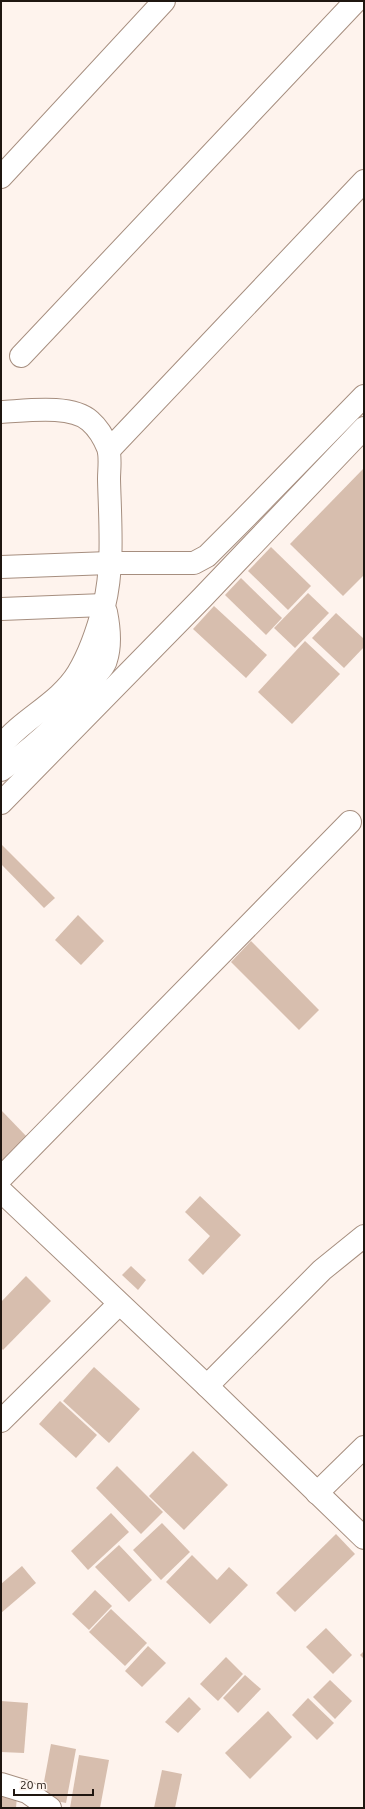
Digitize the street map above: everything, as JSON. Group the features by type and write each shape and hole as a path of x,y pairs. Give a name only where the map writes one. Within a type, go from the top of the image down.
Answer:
{"street":[{"path":"1,177 164,1"},
{"path":"20,356 356,1"},
{"path":"109,450 364,182"},
{"path":"1,567 109,563 194,563 207,556 364,396"},
{"path":"1,412 45,410 70,412 89,420 101,434 109,450 109,563 104,605 88,656 76,675 59,696 10,734 1,746"},
{"path":"1,803 203,597 364,428"},
{"path":"1,609 104,605"},
{"path":"1,770 12,763 59,720 90,686 106,661 110,631 104,605"},
{"path":"1,1178 350,822"},
{"path":"1,1191 207,1386 364,1538"},
{"path":"207,1386 322,1270 364,1236"},
{"path":"1,1421 119,1304"},
{"path":"317,1493 364,1447"},
{"path":"1,1784 27,1792 50,1808"}],"building":[{"path":"364,468 364,575 343,596 290,544"},
{"path":"271,547 311,586 288,610 248,571"},
{"path":"241,578 282,618 266,635 225,595"},
{"path":"308,593 329,613 295,648 274,628"},
{"path":"214,606 267,655 246,678 193,629"},
{"path":"336,613 364,639 364,647 344,668 312,638"},
{"path":"305,641 340,674 292,724 258,692"},
{"path":"1,844 55,898 44,908 1,864"},
{"path":"78,915 104,941 81,965 55,940"},
{"path":"251,941 319,1010 299,1030 231,962"},
{"path":"1,1110 28,1138 1,1165"},
{"path":"200,1196 241,1235 203,1275 188,1260 210,1236 185,1212"},
{"path":"131,1266 146,1280 138,1290 122,1275"},
{"path":"26,1276 51,1301 3,1350 1,1348 1,1302"},
{"path":"94,1367 140,1409 109,1443 63,1401"},
{"path":"60,1401 97,1435 76,1458 39,1424"},
{"path":"193,1451 228,1485 184,1530 149,1496"},
{"path":"117,1466 163,1512 141,1534 96,1488"},
{"path":"111,1513 129,1532 88,1570 71,1551"},
{"path":"162,1523 190,1552 161,1580 133,1550"},
{"path":"336,1534 355,1554 295,1612 276,1593"},
{"path":"119,1545 152,1580 129,1602 95,1567"},
{"path":"192,1555 217,1580 229,1567 248,1585 210,1624 166,1582"},
{"path":"22,1566 36,1583 1,1613 1,1584"},
{"path":"95,1590 112,1606 89,1630 72,1614"},
{"path":"111,1609 147,1643 125,1666 89,1632"},
{"path":"326,1628 352,1655 333,1674 306,1647"},
{"path":"148,1646 166,1663 142,1687 125,1671"},
{"path":"364,1651 364,1659 360,1655"},
{"path":"226,1657 243,1674 218,1701 200,1684"},
{"path":"245,1675 261,1689 238,1713 223,1698"},
{"path":"330,1680 352,1701 335,1719 313,1697"},
{"path":"189,1697 201,1709 178,1733 165,1722"},
{"path":"308,1698 334,1723 317,1740 292,1715"},
{"path":"1,1701 28,1703 24,1753 1,1752"},
{"path":"268,1711 292,1737 250,1779 225,1753"},
{"path":"51,1744 76,1749 66,1803 41,1798"},
{"path":"79,1755 109,1760 100,1808 70,1808"},
{"path":"162,1770 182,1774 175,1808 154,1808"},
{"path":"1,1795 17,1796 16,1808 1,1808"}]}
